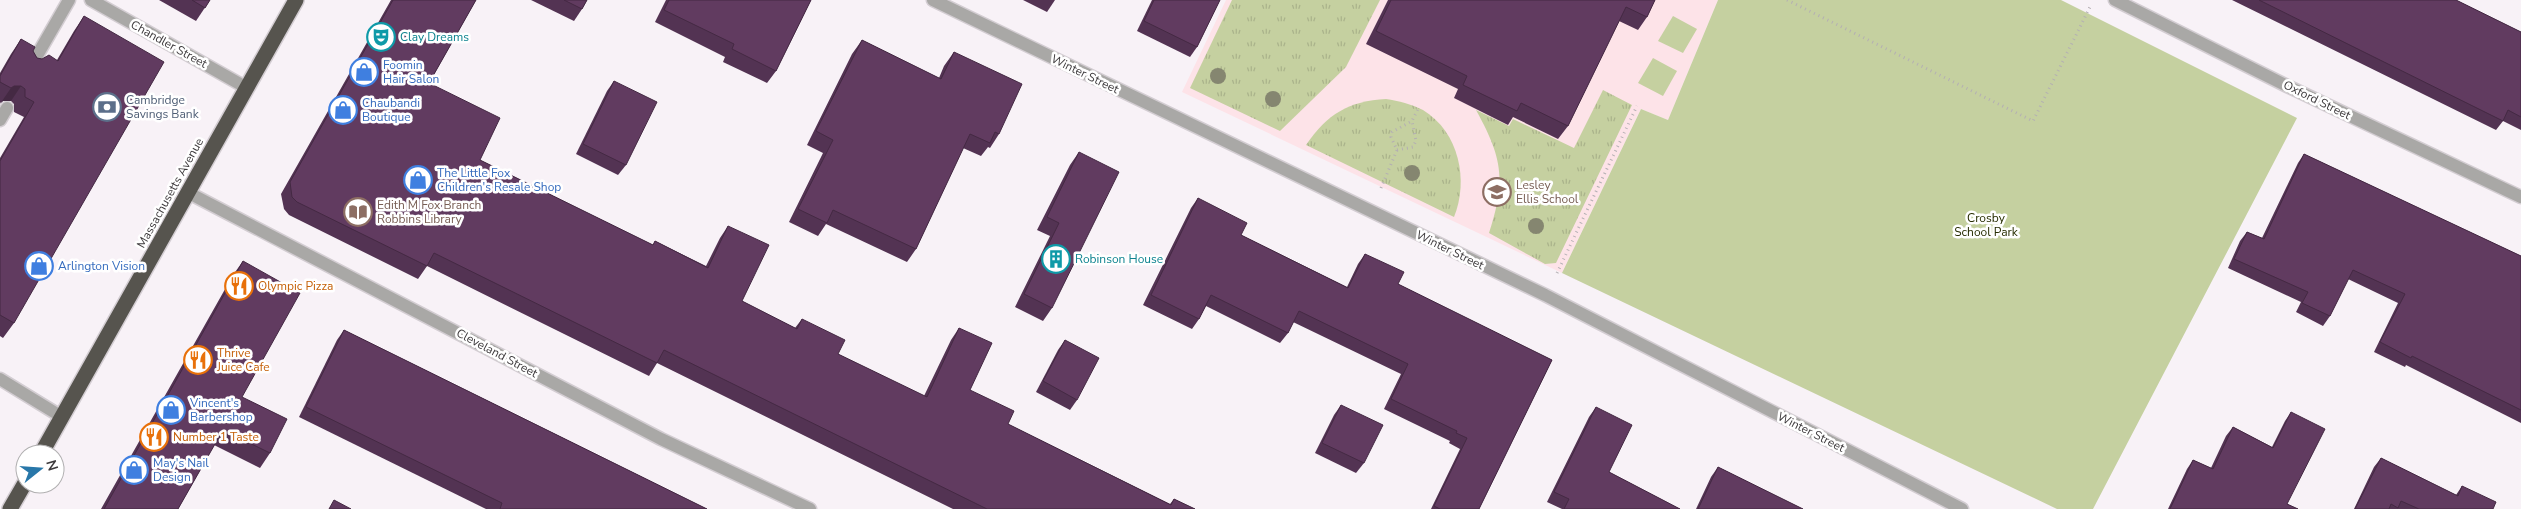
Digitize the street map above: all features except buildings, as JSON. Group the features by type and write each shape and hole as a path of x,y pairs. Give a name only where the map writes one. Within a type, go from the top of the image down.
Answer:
{"highway":[{"name":"Massachusetts Avenue","path":"47,444 296,0"},
{"path":"10,509 19,494"}],"street":[{"path":"31,66 70,0"},
{"name":"Chandler Street","path":"91,0 247,88"},
{"name":"Winter Street","path":"933,0 1530,288 1962,509"},
{"name":"Oxford Street","path":"2115,0 2296,91 2521,197"},
{"path":"0,120 8,108"},
{"name":"Cleveland Street","path":"187,192 661,439 810,509"},
{"path":"0,379 62,417"}],"path":[{"path":"1787,0 2033,121 2094,0"},
{"path":"1557,273 1637,106"},
{"path":"1381,188 1397,150 1391,137 1392,132 1412,121 1419,107"},
{"path":"1397,150 1413,147 1416,141 1412,121"}],"shaded area":[{"name":"Lesley Ellis School","path":"1226,0 1718,0 1668,120 1641,109 1562,273 1182,92"}],"green space":[{"path":"1232,0 1380,0 1346,67 1280,131 1190,88"},
{"name":"Crosby School Park","path":"1718,0 2061,0 2297,118 2093,509 2057,509 1562,273 1641,109 1668,120"},
{"path":"1673,16 1697,29 1683,53 1658,41"},
{"path":"1653,58 1677,71 1663,96 1638,83"},
{"path":"1603,90 1632,105 1556,263 1545,264 1489,233 1498,198 1499,170 1492,142 1476,110 1509,126 1513,119 1574,148"},
{"path":"1386,99 1405,103 1423,110 1435,119 1453,144 1458,158 1461,188 1454,217 1306,145 1322,125 1340,111 1361,103"}],"place":[{"name":"Clay Dreams","path":"381,37"},
{"name":"Foomin Hair Salon","path":"364,72"},
{"name":"Cambridge Savings Bank","path":"107,107"},
{"name":"Chaubandi Boutique","path":"343,110"},
{"name":"The Little Fox Children's Resale Shop","path":"418,180"},
{"name":"Lesley Ellis School","path":"1497,192"},
{"name":"Edith M Fox Branch Robbins Library","path":"358,212"},
{"name":"Robinson House","path":"1056,259"},
{"name":"Arlington Vision","path":"39,266"},
{"name":"Olympic Pizza","path":"239,286"},
{"name":"Thrive Juice Cafe","path":"198,360"},
{"name":"Vincent's Barbershop","path":"171,410"},
{"name":"Number 1 Taste","path":"154,437"},
{"name":"May's Nail Design","path":"134,470"}]}
